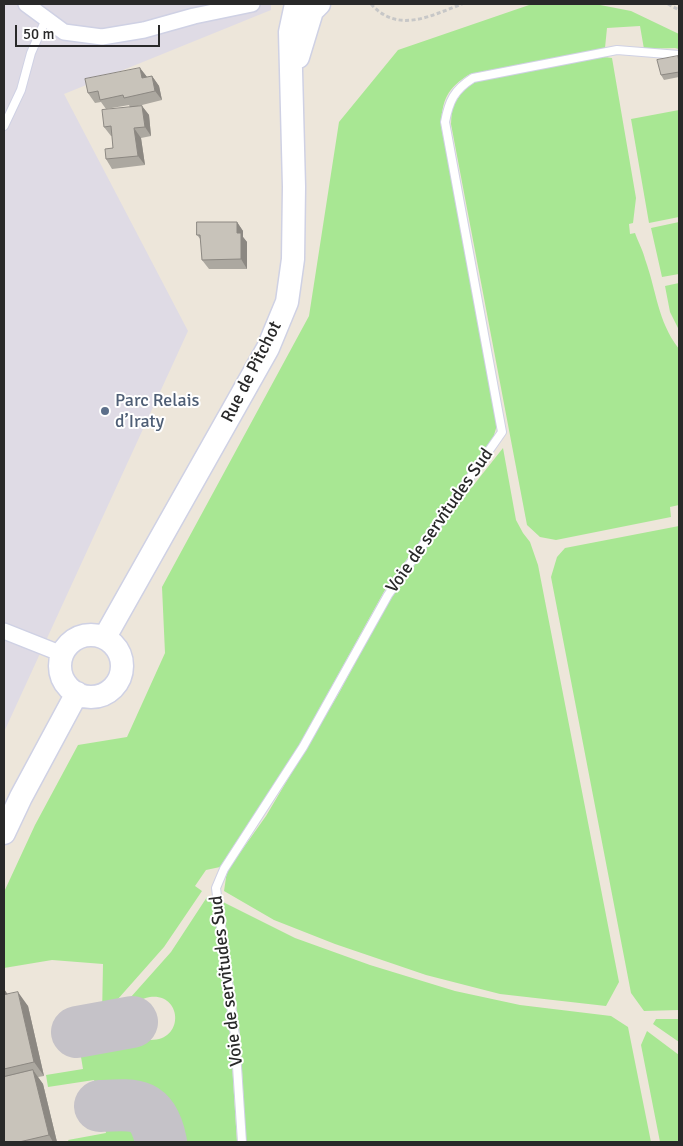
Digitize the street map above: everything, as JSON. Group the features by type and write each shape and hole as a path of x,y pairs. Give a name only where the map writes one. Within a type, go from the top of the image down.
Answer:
{"street":[{"path":"26,4 64,32 102,37 144,30 194,16 252,4"},
{"path":"292,77 290,32 296,4"},
{"path":"292,77 312,11 319,4"},
{"name":"Rue de Pitchot","path":"105,637 268,348 287,302 293,259 292,77"},
{"path":"4,631 62,654"},
{"path":"90,635 105,637 119,651 122,660 119,680 114,688 106,694 87,696 77,693 64,681 60,663 62,654 75,639 90,635"},
{"path":"4,833 25,789 77,693"}],"lane":[{"path":"4,126 21,90 31,53 46,19"},
{"name":"Voie de servitudes Sud","path":"242,1142 235,1036 216,888 224,869 303,747 388,594 502,432 445,122 449,104 460,86 473,78 617,50 679,55"}],"path":[{"path":"371,4 380,14 398,21 423,19 462,4"},
{"path":"668,4 679,10"}],"shaded area":[{"name":"Parc Relais d’Iraty","path":"4,4 271,4 271,10 64,94 188,331 4,732"}],"green space":[{"path":"532,4 595,4 631,11 679,34 679,49 644,49 640,26 607,28 605,48 470,74 456,84 447,96 441,126 499,418 492,442 386,588 298,747 220,867 206,870 195,886 202,891 164,947 102,1017 103,964 52,960 4,968 4,892 35,825 78,745 127,737 165,653 162,587 309,316 339,122 398,50"},
{"path":"604,57 612,58 636,198 633,223 629,224 630,234 635,233 649,271 658,306 666,327 679,349 679,505 670,507 671,517 556,540 540,537 527,525 451,124 452,107 463,91 477,80"},
{"path":"679,110 679,217 649,223 631,119"},
{"path":"679,222 679,274 662,277 651,228"},
{"path":"679,283 679,330 670,312 665,286"},
{"path":"503,448 516,520 530,542 538,565 619,982 606,1006 500,994 426,975 335,944 274,920 224,891 227,871 266,816 339,693 384,609 430,540"},
{"path":"679,526 679,1010 644,1011 631,993 551,577 557,557 565,548"},
{"path":"212,896 230,1032 237,1142 169,1142 165,1125 154,1110 138,1101 111,1100 99,1096 94,1080 48,1087 46,1075 83,1069 78,1039 130,1032 151,1040 162,1038 170,1033 175,1017 173,1009 168,1002 161,998 150,997 143,999 128,1012 114,1016 171,952 207,897"},
{"path":"223,902 295,938 370,965 455,991 520,1005 611,1016 628,1027 651,1142 246,1142 240,1035"},
{"path":"656,1019 679,1019 679,1042 653,1024"},
{"path":"647,1031 679,1055 679,1142 660,1142 641,1045"},
{"path":"133,1111 150,1123 157,1142 69,1142 68,1140 106,1133 103,1120 108,1112"}],"building":[{"path":"678,56 679,72 661,75 657,60"},
{"path":"140,68 142,78 152,76 155,91 124,98 123,95 100,100 98,91 88,93 85,79"},
{"path":"142,106 145,127 134,128 138,156 106,159 105,149 113,148 111,126 104,127 102,110"},
{"path":"197,222 237,222 237,233 241,233 241,259 202,260 200,235 197,235"},
{"path":"18,992 34,1062 4,1069 4,995"},
{"path":"33,1070 49,1135 19,1142 4,1142 4,1077"}],"taxiway":[{"path":"77,1032 132,1022"},
{"path":"100,1106 124,1105 141,1108 153,1119 161,1142"}],"place":[{"name":"Parc Relais d’Iraty","path":"105,411"}]}
